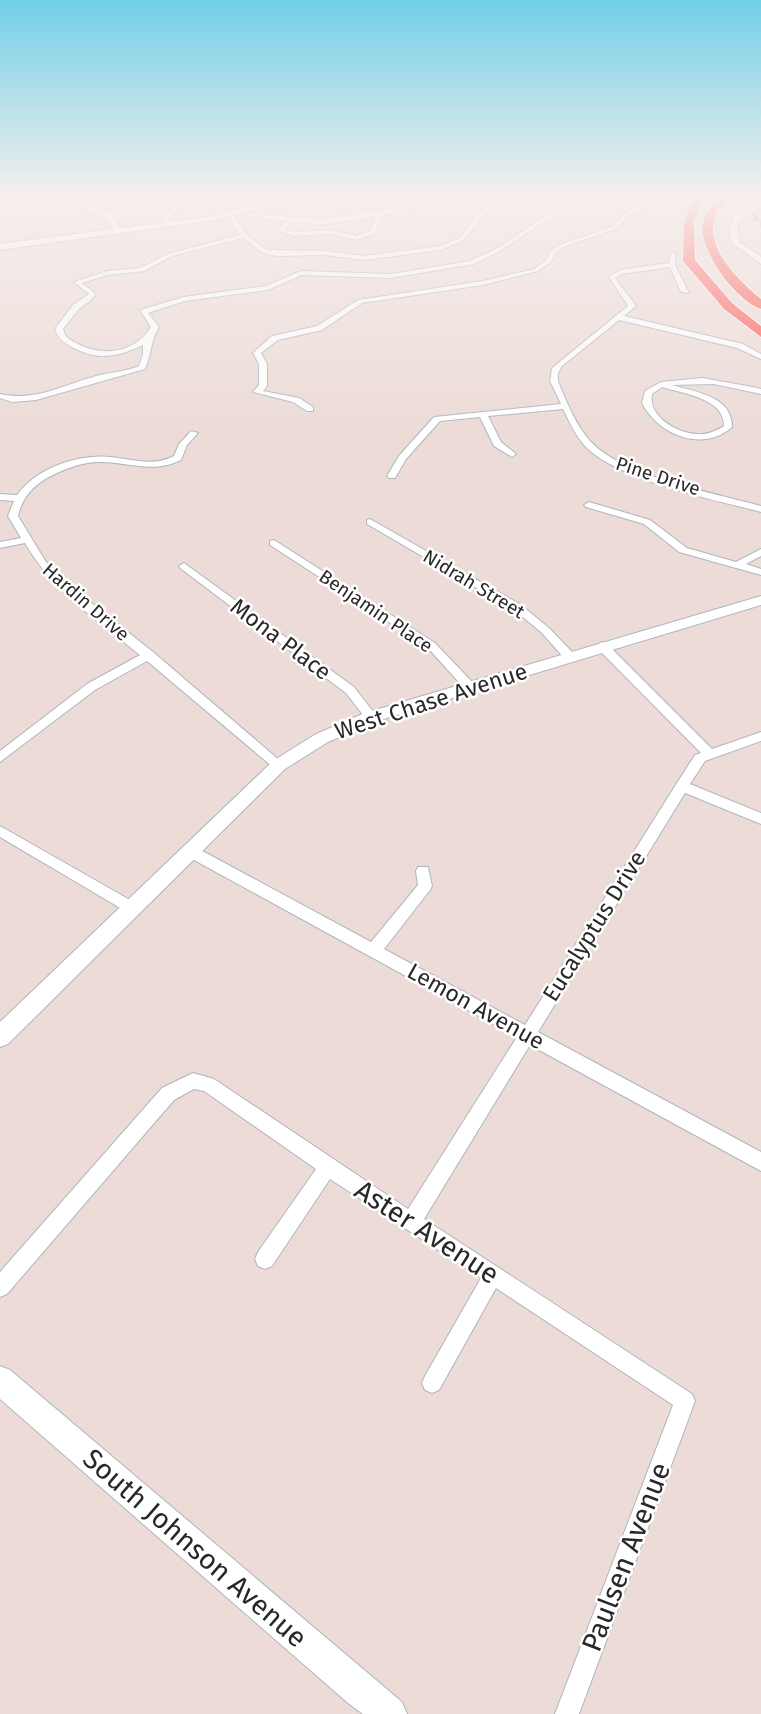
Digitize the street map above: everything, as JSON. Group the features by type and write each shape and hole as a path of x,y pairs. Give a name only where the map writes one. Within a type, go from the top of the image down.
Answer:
{"highway":[{"path":"699,275 728,306 761,333"},
{"path":"708,275 738,303 761,319"},
{"path":"730,275 761,305"}],"main road":[{"name":"West Chase Avenue","path":"0,1037 279,765 322,738 371,717 761,600"},
{"name":"South Johnson Avenue","path":"0,1380 390,1714"}],"street":[{"path":"100,275 76,282 93,294 76,307 59,329 59,334 65,341 94,356 104,357 115,355 147,340"},
{"path":"0,396 17,400 35,399 95,379 134,372 145,363 147,340 155,327 143,312 162,305 268,288 297,275"},
{"path":"361,275 397,275"},
{"path":"310,409 296,400 257,392 263,386 264,374 257,354 275,338 319,328 360,301 483,284 519,275"},
{"path":"616,275 611,278 632,306 618,317"},
{"path":"676,275 683,291 687,292"},
{"path":"618,317 740,346 761,357"},
{"name":"Pine Drive","path":"618,317 553,370 553,379 565,406 589,444 616,465 761,509"},
{"path":"661,384 715,402 728,416 728,427 715,436 700,438 687,436 659,423 648,410 645,400 650,390 661,384 695,381 760,391"},
{"path":"392,476 402,458 436,419 565,406"},
{"path":"482,414 497,444 512,454"},
{"path":"0,497 18,498 35,481 60,467 84,460 116,459 151,465 165,464 178,458 184,444 194,433"},
{"name":"Hardin Drive","path":"18,498 13,516 42,564 56,580 279,765"},
{"path":"589,505 647,522 683,550 761,572"},
{"name":"Nidrah Street","path":"370,523 517,607 545,630 569,656"},
{"path":"0,545 27,540"},
{"name":"Benjamin Place","path":"274,543 430,645 470,687"},
{"path":"737,565 761,552"},
{"name":"Mona Place","path":"184,566 350,690 371,717"},
{"path":"602,646 710,754"},
{"path":"0,758 91,687 149,655"},
{"name":"Eucalyptus Drive","path":"411,1222 700,758 761,736"},
{"path":"682,786 761,819"},
{"path":"0,831 132,908"},
{"name":"Lemon Avenue","path":"190,851 761,1161"},
{"path":"374,950 425,886 423,872"},
{"name":"Aster Avenue","path":"0,1287 168,1094 193,1081 208,1084 328,1167 685,1401"},
{"path":"265,1259 328,1167"},
{"path":"432,1383 493,1275"},
{"name":"Paulsen Avenue","path":"567,1714 685,1401"}]}
